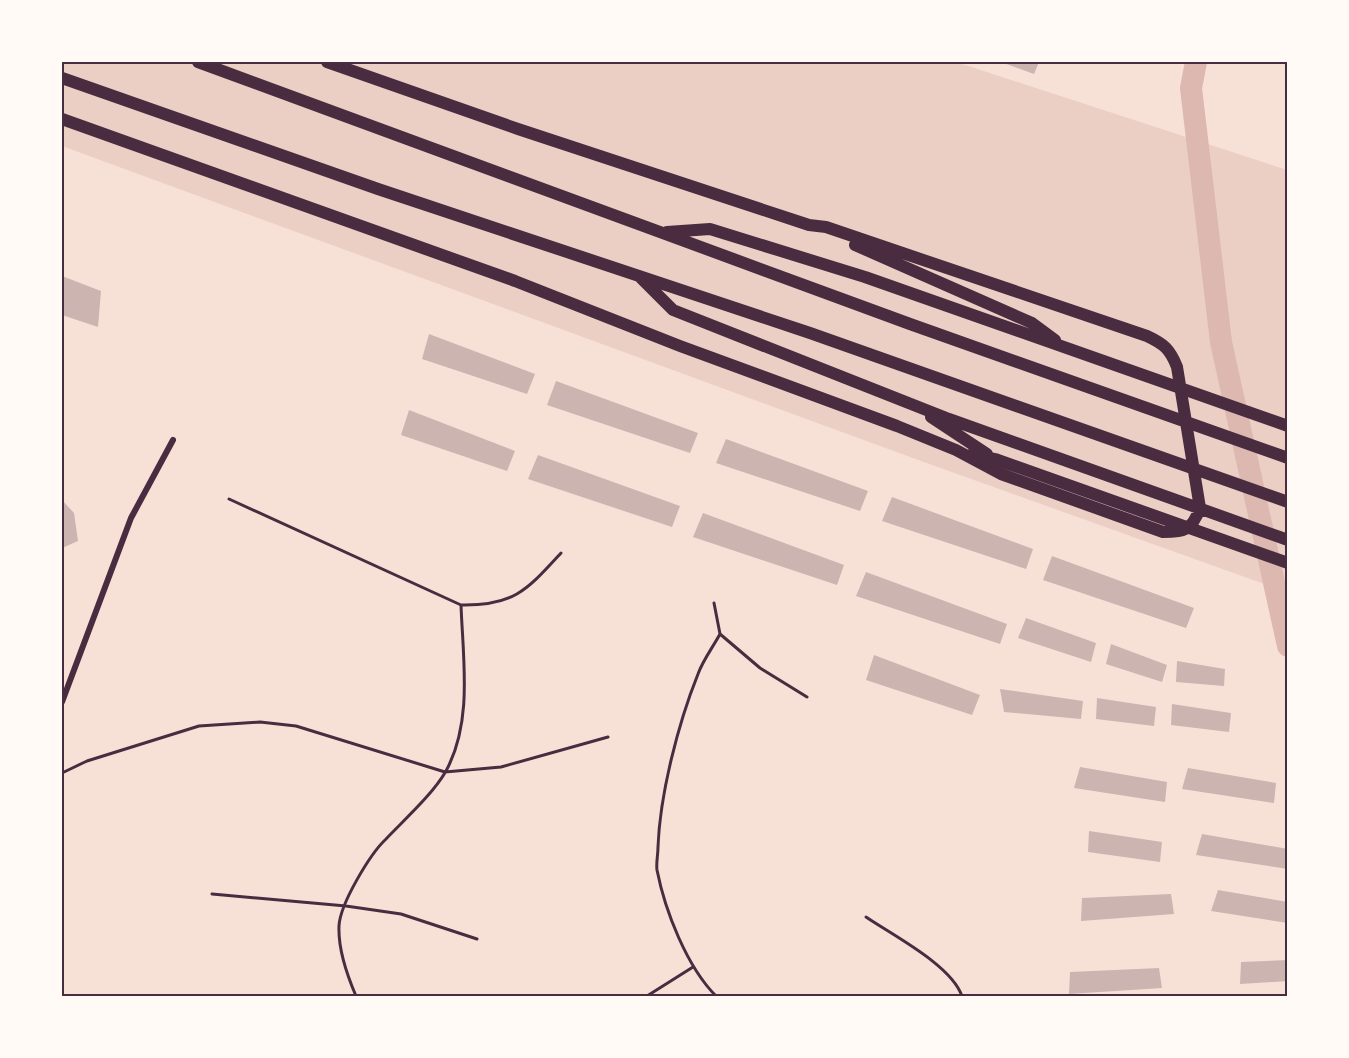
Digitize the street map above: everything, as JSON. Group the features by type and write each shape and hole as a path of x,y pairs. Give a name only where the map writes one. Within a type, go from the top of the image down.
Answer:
{"highway":[{"path":"198,62 1287,458"},
{"path":"327,62 518,129 809,225 1032,323 1066,348"},
{"path":"62,78 368,185 638,275 1287,502"},
{"path":"62,119 515,281 680,346 897,426 956,450 1001,474 1162,532 1180,532 1195,522 1200,508 1177,367 1171,353 1161,343 1147,336 826,227 809,225"},
{"path":"661,232 710,229 865,277 1287,426"},
{"path":"638,275 673,310 910,404 1287,540"},
{"path":"910,404 995,459"},
{"path":"956,450 995,459 1287,563"}],"street":[{"path":"1287,89 1287,97"},
{"path":"62,702 130,518 173,440"}],"lane":[{"path":"230,499 461,606 484,606 512,598 530,586 561,553"},
{"path":"714,603 720,634 760,668 807,697"},
{"path":"356,996 343,959 339,925 352,890 373,852 412,814 445,772 461,736 464,689 461,606"},
{"path":"716,996 702,982 693,967 670,915 657,869 663,797 686,708 699,672 720,634"},
{"path":"62,773 95,758 199,726 260,722 296,726 445,772 501,767 608,737"},
{"path":"212,894 346,906 401,914 477,939"},
{"path":"866,917 942,968 960,990 962,996"},
{"path":"647,996 693,967"}],"shaded area":[{"path":"62,62 956,62 1287,170 1287,592 932,465 62,146"}],"building":[{"path":"1001,62 1039,62 1034,74"},
{"path":"62,276 101,291 98,327 62,315"},
{"path":"429,334 535,374 527,394 422,359"},
{"path":"556,381 698,433 690,453 547,405"},
{"path":"409,410 515,451 507,471 401,435"},
{"path":"726,439 868,491 860,511 716,463"},
{"path":"538,455 680,506 672,527 528,479"},
{"path":"892,497 1033,549 1026,569 882,521"},
{"path":"62,500 74,513 78,541 62,548"},
{"path":"703,513 844,565 837,585 693,537"},
{"path":"1052,556 1194,608 1186,628 1043,580"},
{"path":"866,572 1007,624 1000,644 856,596"},
{"path":"1026,618 1096,643 1091,662 1018,638"},
{"path":"1111,644 1167,665 1162,682 1106,664"},
{"path":"874,655 980,695 972,715 866,680"},
{"path":"1177,661 1225,669 1224,686 1176,682"},
{"path":"1000,689 1083,701 1081,719 1004,712"},
{"path":"1097,698 1156,707 1154,726 1096,719"},
{"path":"1172,704 1231,713 1229,732 1171,725"},
{"path":"1080,767 1167,782 1165,802 1074,788"},
{"path":"1188,768 1276,783 1274,803 1182,789"},
{"path":"1089,831 1162,842 1160,862 1088,852"},
{"path":"1202,834 1288,849 1288,869 1196,855"},
{"path":"1218,890 1288,902 1288,923 1211,911"},
{"path":"1171,894 1174,914 1081,921 1082,898"},
{"path":"1288,960 1288,981 1240,984 1241,962"},
{"path":"1159,968 1162,988 1069,994 1070,972"}],"waterway":[{"path":"1196,62 1191,88 1221,342 1288,646"}]}
